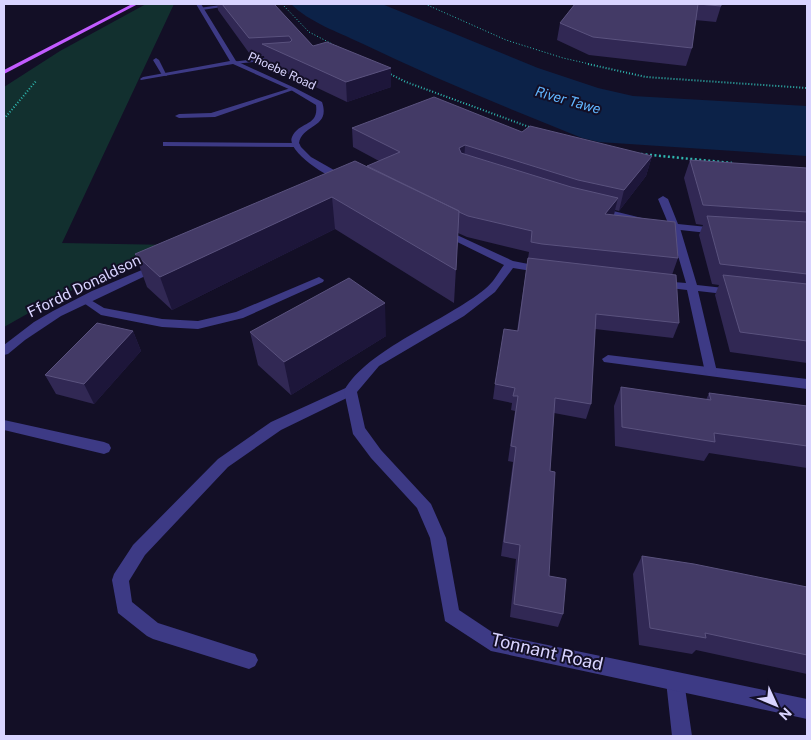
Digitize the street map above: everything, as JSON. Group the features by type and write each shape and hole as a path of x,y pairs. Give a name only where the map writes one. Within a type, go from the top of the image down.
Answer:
{"main road":[{"path":"4,72 135,4"}],"street":[{"path":"201,6 240,4"},
{"name":"Phoebe Road","path":"201,6 234,62"},
{"path":"234,62 290,57"},
{"path":"156,60 165,75"},
{"name":"Phoebe Road","path":"143,79 234,62 294,89 319,104 322,111 320,118 297,137 296,145"},
{"path":"179,116 212,116 294,89"},
{"path":"166,144 296,145 300,153 347,184"},
{"path":"663,200 675,228 692,287 711,372"},
{"path":"589,208 675,228 732,232"},
{"path":"435,227 510,264 558,272"},
{"name":"Ffordd Donaldson","path":"4,351 36,324 166,263"},
{"path":"250,660 153,630 124,607 120,580 139,550 223,463 276,426 350,391 375,364 460,313 491,290 510,264"},
{"path":"84,300 101,311 162,323 198,325 239,315 319,280"},
{"path":"654,283 740,292"},
{"path":"608,359 807,384"},
{"name":"Tonnant Road","path":"350,391 358,430 376,454 423,504 438,538 451,615 491,642 807,709"},
{"path":"4,425 104,448"},
{"path":"675,681 682,736"}],"path":[{"path":"282,4 309,32 345,50"},
{"path":"425,4 506,40 563,58 646,77 807,88"},
{"path":"389,73 406,82 537,129"},
{"path":"633,153 740,163"}],"green space":[{"path":"146,4 174,4 62,243 173,245 57,297 4,327 4,87 60,51"}],"water":[{"name":"River Tawe","path":"291,4 382,4 538,68 598,88 633,96 807,106 807,156 599,142 582,138 471,92 333,31 306,16"}],"building":[{"path":"222,4 274,4 313,46 327,42 391,68 346,82 262,44 290,42 292,40 289,36 249,38"},
{"path":"575,4 698,4 692,48 593,37 560,23"},
{"path":"698,4 721,4 721,6"},
{"path":"434,97 522,132 530,126 652,156 624,190 578,180 465,145 459,148 461,153 571,187 618,198 605,214 675,222 678,258 531,242 532,231 468,216 367,166 400,152 352,128"},
{"path":"690,160 807,168 807,212 703,205"},
{"path":"355,161 459,211 456,270 332,197 160,277 135,254"},
{"path":"707,216 807,222 807,274 720,264"},
{"path":"528,258 676,275 679,323 596,314 591,404 555,398 550,471 555,472 549,576 566,579 563,614 514,604 520,545 504,542 516,447 511,446 518,396 513,396 515,388 495,384 504,329 518,331"},
{"path":"723,275 807,284 807,341 740,332"},
{"path":"349,278 385,303 284,362 250,332"},
{"path":"97,323 133,331 84,384 45,375"},
{"path":"621,387 711,400 709,393 807,406 807,446 714,433 715,442 622,427"},
{"path":"642,556 694,564 807,587 807,655 705,633 706,638 650,628"}]}
